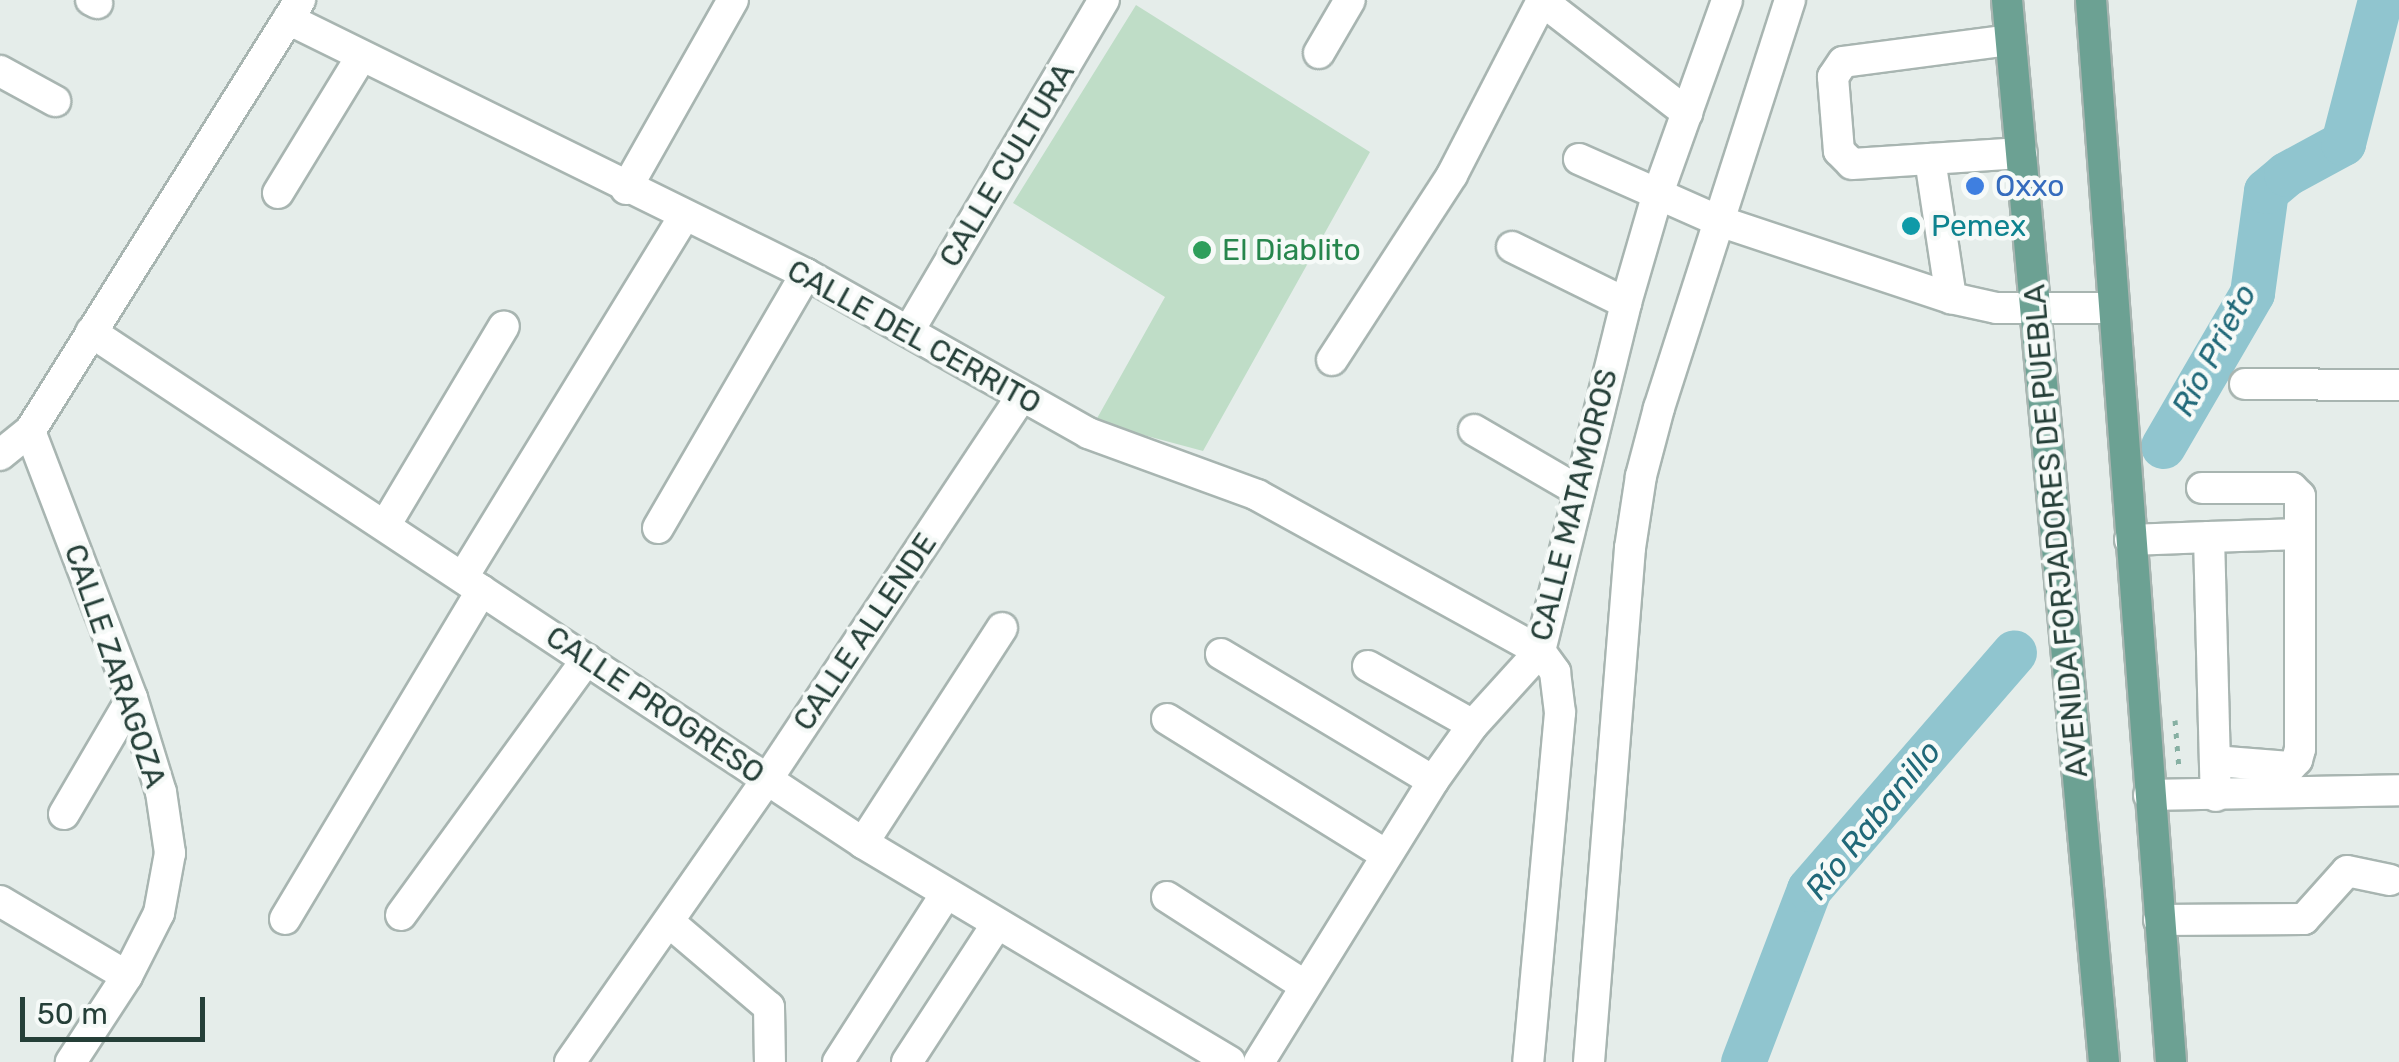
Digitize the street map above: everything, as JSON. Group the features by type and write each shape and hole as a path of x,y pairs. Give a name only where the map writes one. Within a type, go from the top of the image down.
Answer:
{"main road":[{"name":"AVENIDA FORJADORES DE PUEBLA","path":"2007,0 2104,1062"},
{"path":"2092,0 2171,1062"}],"street":[{"path":"626,189 733,0"},
{"name":"CALLE CULTURA","path":"910,329 1104,0"},
{"path":"1318,53 1350,0"},
{"path":"1332,360 1452,175 1541,0 1687,113"},
{"name":"CALLE MATAMOROS","path":"1260,1062 1433,781 1473,725 1540,651 1551,620 1577,490 1626,303 1657,196 1727,0"},
{"path":"1589,1062 1630,548 1641,476 1790,0"},
{"path":"0,455 30,431 294,10"},
{"name":"CALLE DEL CERRITO","path":"294,10 361,57 806,274 910,329 1021,397 1126,450 1221,479 1257,496 1540,651"},
{"path":"2010,40 1836,67 1838,150 1852,164 2022,152"},
{"path":"278,192 361,57"},
{"path":"0,71 55,100"},
{"path":"1579,159 1719,221 1951,298 1996,308 2114,308"},
{"path":"1930,159 1951,298"},
{"path":"285,919 684,216"},
{"path":"1512,247 1626,303"},
{"path":"658,528 806,274"},
{"path":"386,524 504,326"},
{"name":"CALLE PROGRESO","path":"91,332 864,843 1230,1062"},
{"path":"2245,384 2399,384"},
{"name":"CALLE ALLENDE","path":"570,1062 766,780 1021,397"},
{"path":"1474,430 1577,490"},
{"name":"CALLE ZARAGOZA","path":"30,431 132,698 161,792 170,853 159,913 128,976 70,1062"},
{"path":"2202,488 2292,488 2300,496 2297,760 2290,766 2216,761"},
{"path":"2130,540 2300,534"},
{"path":"2209,537 2216,796"},
{"path":"864,843 1002,628"},
{"path":"1528,1062 1560,713 1555,672 1540,651"},
{"path":"1221,654 1433,781"},
{"path":"401,914 587,659"},
{"path":"1368,666 1473,725"},
{"path":"64,814 132,698"},
{"path":"1167,719 1386,855"},
{"path":"2149,794 2216,796 2399,790"},
{"path":"2159,920 2304,919 2347,872 2390,880"},
{"path":"838,1062 946,894"},
{"path":"1167,897 1304,985"},
{"path":"0,901 128,976"},
{"path":"669,922 769,1007 770,1062"},
{"path":"907,1062 997,924"}],"green space":[{"name":"El Diablito","path":"1136,5 1370,152 1203,451 1095,422 1165,297 1013,203"}],"waterway":[{"name":"Río Prieto","path":"2163,446 2252,293 2266,191 2286,174 2343,143 2380,0"},
{"name":"Río Rabanillo","path":"1743,1062 1809,889 2014,652"}],"place":[{"name":"Oxxo","path":"1975,186"},
{"name":"Pemex","path":"1911,226"},
{"name":"El Diablito","path":"1202,250"}]}
